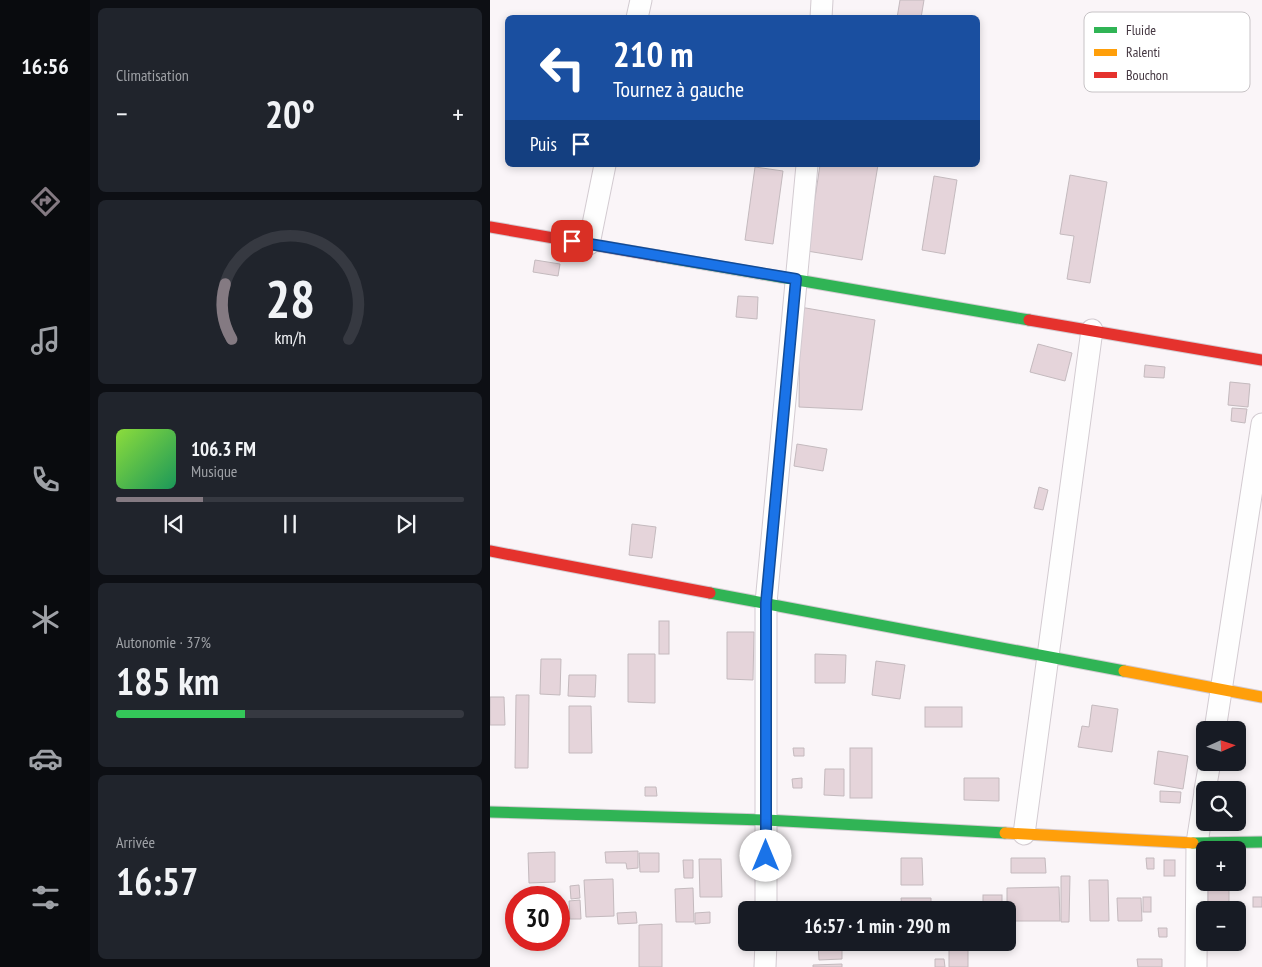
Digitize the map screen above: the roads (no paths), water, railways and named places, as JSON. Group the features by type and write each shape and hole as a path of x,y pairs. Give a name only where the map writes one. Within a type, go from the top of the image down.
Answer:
{"street":[{"path":"638,15 641,0"},
{"path":"821,15 822,0"},
{"path":"589,244 606,167"},
{"path":"766,901 766,603 807,167"},
{"path":"490,227 1262,360"},
{"path":"1024,834 1092,330"},
{"path":"1216,721 1262,424"},
{"path":"490,551 1262,697"},
{"path":"490,812 766,820 1196,843"},
{"path":"1246,842 1262,842"},
{"path":"1196,967 1197,891"},
{"path":"766,951 766,967"}]}
